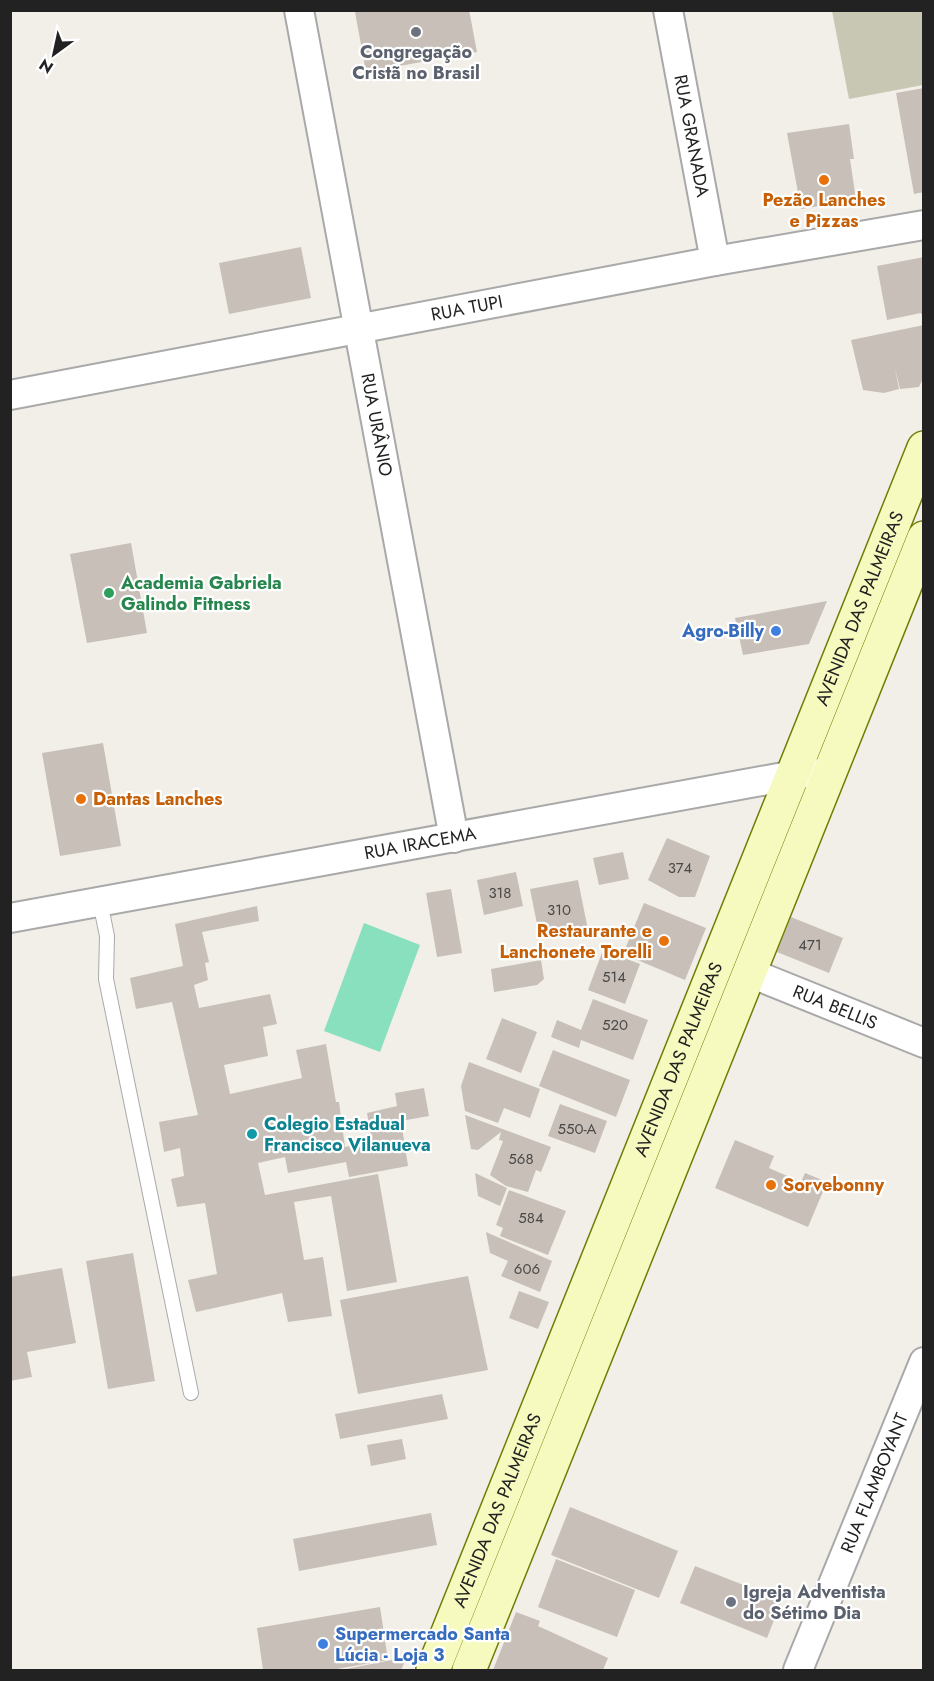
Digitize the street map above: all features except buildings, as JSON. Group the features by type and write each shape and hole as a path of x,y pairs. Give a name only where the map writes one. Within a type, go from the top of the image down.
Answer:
{"street":[{"name":"RUA URÂNIO","path":"299,10 454,838"},
{"name":"RUA GRANADA","path":"668,10 715,261"},
{"name":"RUA TUPI","path":"10,395 715,261 924,225"},
{"name":"AVENIDA DAS PALMEIRAS","path":"469,1671 744,953 791,776 924,448"},
{"name":"AVENIDA DAS PALMEIRAS","path":"433,1671 744,953 830,768 924,538"},
{"name":"RUA IRACEMA","path":"10,918 830,768"},
{"name":"RUA BELLIS","path":"744,953 924,1043"},
{"name":"RUA FLAMBOYANT","path":"798,1671 924,1362"}],"lane":[{"path":"100,902 107,936 106,979 191,1393"}],"shaded area":[{"path":"832,11 923,11 923,85 849,99"}],"green space":[{"path":"364,923 420,945 380,1052 324,1031"}],"place":[{"name":"Congregação Cristã no Brasil","path":"416,32"},
{"name":"Pezão Lanches e Pizzas","path":"824,180"},
{"name":"Academia Gabriela Galindo Fitness","path":"109,593"},
{"name":"Agro-Billy","path":"776,631"},
{"name":"Dantas Lanches","path":"81,799"},
{"name":"Restaurante e Lanchonete Torelli","path":"664,941"},
{"name":"Colegio Estadual Francisco Vilanueva","path":"252,1134"},
{"name":"Sorvebonny","path":"771,1185"},
{"name":"Igreja Adventista do Sétimo Dia","path":"731,1602"},
{"name":"Supermercado Santa Lúcia - Loja 3","path":"323,1644"}]}
